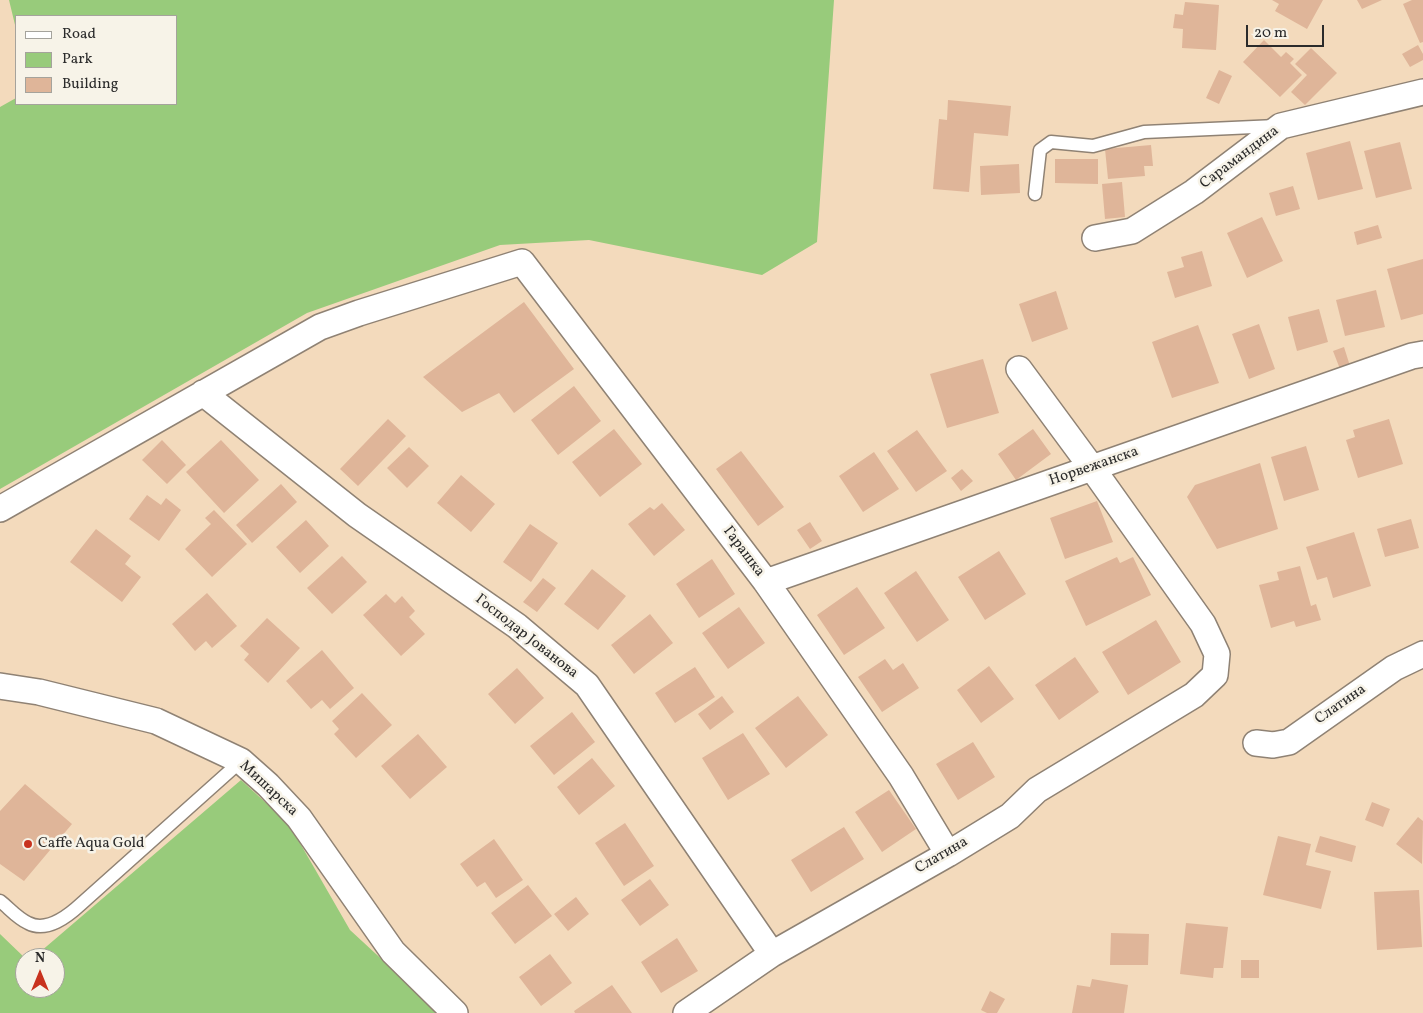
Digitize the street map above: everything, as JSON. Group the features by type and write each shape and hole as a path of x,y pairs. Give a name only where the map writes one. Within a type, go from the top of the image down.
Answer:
{"street":[{"name":"Сарамандина","path":"1095,238 1132,230 1194,192 1281,126 1423,92"},
{"name":"Гарашка","path":"203,393 320,327 359,312 522,262 766,582 900,776 948,854"},
{"name":"Норвежанска","path":"766,582 1412,356 1423,354"},
{"name":"Слатина","path":"686,1013 772,954 948,854 1010,816 1037,790 1194,694 1215,675 1218,654 1203,624 1019,369"},
{"path":"0,509 203,393"},
{"name":"Господар Јованова","path":"203,393 356,515 517,626 587,685 772,954"},
{"name":"Слатина","path":"1256,743 1273,745 1289,742 1394,668 1423,654"},
{"name":"Мишарска","path":"0,686 39,692 156,721 241,761 300,818 393,952 455,1013"}],"lane":[{"path":"1035,194 1040,150 1052,142 1093,146 1144,132 1281,126"},
{"path":"0,901 30,924 42,926 61,920 241,761"}],"green space":[{"path":"9,0 834,0 817,242 762,275 589,240 500,245 307,313 0,489 0,107 15,99 15,105 178,105 178,15 15,15 15,25"},
{"path":"241,780 289,824 350,930 440,1013 0,1013 0,934 15,948 15,998 65,998 65,948 45,948"}],"building":[{"path":"1272,0 1323,0 1307,29 1275,11 1279,4"},
{"path":"1357,0 1382,0 1362,9"},
{"path":"1412,0 1423,0 1423,42 1420,43 1403,4"},
{"path":"1185,2 1219,5 1216,50 1182,48 1183,29 1173,28 1175,14 1183,15"},
{"path":"1264,40 1281,57 1286,52 1294,59 1290,63 1302,75 1280,97 1243,62"},
{"path":"1418,45 1423,54 1423,60 1410,67 1402,54"},
{"path":"1311,48 1337,73 1305,105 1291,92 1307,75 1295,64"},
{"path":"1219,70 1232,76 1219,104 1206,98"},
{"path":"948,100 1011,106 1008,136 974,133 969,192 933,189 939,119 947,120"},
{"path":"1350,141 1363,189 1318,200 1306,153"},
{"path":"1400,142 1412,189 1376,198 1364,151"},
{"path":"1151,145 1153,166 1144,166 1145,176 1108,179 1105,149"},
{"path":"1055,159 1098,159 1098,184 1055,183"},
{"path":"1019,164 1020,193 981,195 980,166"},
{"path":"1122,182 1125,217 1105,219 1102,184"},
{"path":"1293,186 1300,209 1276,216 1269,193"},
{"path":"1262,217 1283,261 1247,278 1227,233"},
{"path":"1378,225 1382,238 1357,245 1354,232"},
{"path":"1202,251 1212,286 1175,298 1167,272 1184,267 1181,257"},
{"path":"1423,259 1423,314 1401,320 1387,269"},
{"path":"1376,290 1385,327 1345,336 1336,300"},
{"path":"1056,291 1068,329 1032,342 1019,304"},
{"path":"524,302 574,369 514,413 499,393 462,412 423,377"},
{"path":"1319,309 1328,342 1297,351 1288,317"},
{"path":"1259,324 1275,369 1249,379 1232,334"},
{"path":"1198,325 1219,383 1172,398 1152,342"},
{"path":"1344,347 1350,366 1340,369 1333,351"},
{"path":"983,359 999,413 947,428 930,374"},
{"path":"574,386 601,421 558,455 531,420"},
{"path":"388,419 406,436 358,486 340,469"},
{"path":"1389,419 1403,464 1358,478 1346,440 1355,437 1353,430"},
{"path":"614,429 642,464 600,497 572,462"},
{"path":"1033,429 1051,454 1016,480 998,454"},
{"path":"917,430 947,471 916,492 887,451"},
{"path":"162,440 186,465 167,484 142,460"},
{"path":"221,440 259,480 224,513 186,472"},
{"path":"1306,446 1319,490 1284,501 1271,457"},
{"path":"409,447 429,466 407,488 387,468"},
{"path":"741,451 784,507 758,526 716,469"},
{"path":"874,452 899,489 863,512 839,476"},
{"path":"1260,463 1278,529 1217,549 1187,497 1195,485"},
{"path":"962,469 973,481 961,491 951,478"},
{"path":"461,475 495,504 471,532 437,503"},
{"path":"281,484 297,502 252,543 236,525"},
{"path":"147,495 161,505 166,498 181,510 159,541 129,519"},
{"path":"1097,501 1113,542 1065,559 1050,518"},
{"path":"662,503 685,530 654,556 628,524 650,507 654,510"},
{"path":"214,510 247,544 212,577 185,549 211,524 205,518"},
{"path":"1411,519 1419,548 1385,557 1377,529"},
{"path":"306,520 329,546 300,573 276,547"},
{"path":"810,522 822,541 810,549 797,530"},
{"path":"530,524 558,543 531,582 503,562"},
{"path":"96,529 131,556 125,564 141,577 122,602 70,562"},
{"path":"1354,532 1371,586 1333,598 1327,577 1317,580 1306,547"},
{"path":"999,551 1026,594 985,620 958,577"},
{"path":"342,556 367,582 332,614 307,588"},
{"path":"1117,557 1120,563 1133,557 1151,595 1086,626 1065,581"},
{"path":"712,559 735,594 699,618 676,584"},
{"path":"1300,566 1311,606 1316,604 1321,620 1296,627 1294,621 1271,628 1259,585 1279,580 1277,572"},
{"path":"592,569 626,596 598,630 564,604"},
{"path":"916,571 949,620 917,642 884,593"},
{"path":"543,578 556,588 537,612 523,602"},
{"path":"857,587 885,628 844,655 817,615"},
{"path":"207,593 237,626 212,648 206,641 195,651 172,624"},
{"path":"386,594 395,603 402,596 415,611 409,617 425,634 401,656 363,615"},
{"path":"739,607 765,643 728,669 702,633"},
{"path":"650,614 673,643 634,674 611,645"},
{"path":"267,618 300,648 268,683 244,660 249,654 240,646"},
{"path":"1156,620 1181,662 1128,695 1102,652"},
{"path":"322,650 354,688 330,709 322,700 311,709 286,681"},
{"path":"1075,657 1099,692 1059,720 1035,685"},
{"path":"885,659 893,670 903,663 919,688 882,712 858,677"},
{"path":"989,666 1014,699 981,723 957,690"},
{"path":"695,667 715,697 675,723 655,693"},
{"path":"517,668 544,698 515,724 488,694"},
{"path":"362,693 392,725 356,758 334,734 339,729 332,721"},
{"path":"722,696 734,712 710,730 698,714"},
{"path":"798,696 828,735 786,768 755,728"},
{"path":"572,712 595,742 554,775 530,746"},
{"path":"743,733 770,774 728,800 702,758"},
{"path":"418,734 447,767 410,799 381,766"},
{"path":"973,742 995,777 958,800 936,764"},
{"path":"592,758 615,786 579,815 557,787"},
{"name":"Caffe Aqua Gold","path":"25,784 72,824 24,881 0,864 0,811"},
{"path":"889,790 916,829 882,852 855,812"},
{"path":"1372,802 1390,809 1383,827 1365,820"},
{"path":"1418,817 1423,821 1422,864 1396,844"},
{"path":"625,823 654,866 624,886 595,843"},
{"path":"844,827 864,859 811,892 791,860"},
{"path":"1278,836 1311,844 1306,865 1331,871 1321,909 1263,895"},
{"path":"1320,836 1356,846 1352,862 1315,852"},
{"path":"494,839 523,880 496,898 485,882 477,887 460,864"},
{"path":"650,879 669,905 640,926 621,900"},
{"path":"528,885 552,916 515,944 491,913"},
{"path":"1419,890 1422,947 1377,950 1374,892"},
{"path":"576,897 589,914 568,931 554,914"},
{"path":"1186,923 1228,927 1223,968 1214,968 1213,978 1180,974"},
{"path":"1111,933 1149,934 1148,965 1110,965"},
{"path":"677,938 698,971 661,993 641,962"},
{"path":"550,954 572,983 541,1006 519,977"},
{"path":"1241,960 1259,960 1259,978 1241,978"},
{"path":"1092,979 1128,985 1124,1013 1072,1013 1077,985 1090,987"},
{"path":"612,985 632,1013 575,1013 574,1011"},
{"path":"990,991 1005,999 997,1013 987,1013 981,1010"}],"place":[{"name":"Caffe Aqua Gold","path":"28,844"}]}
